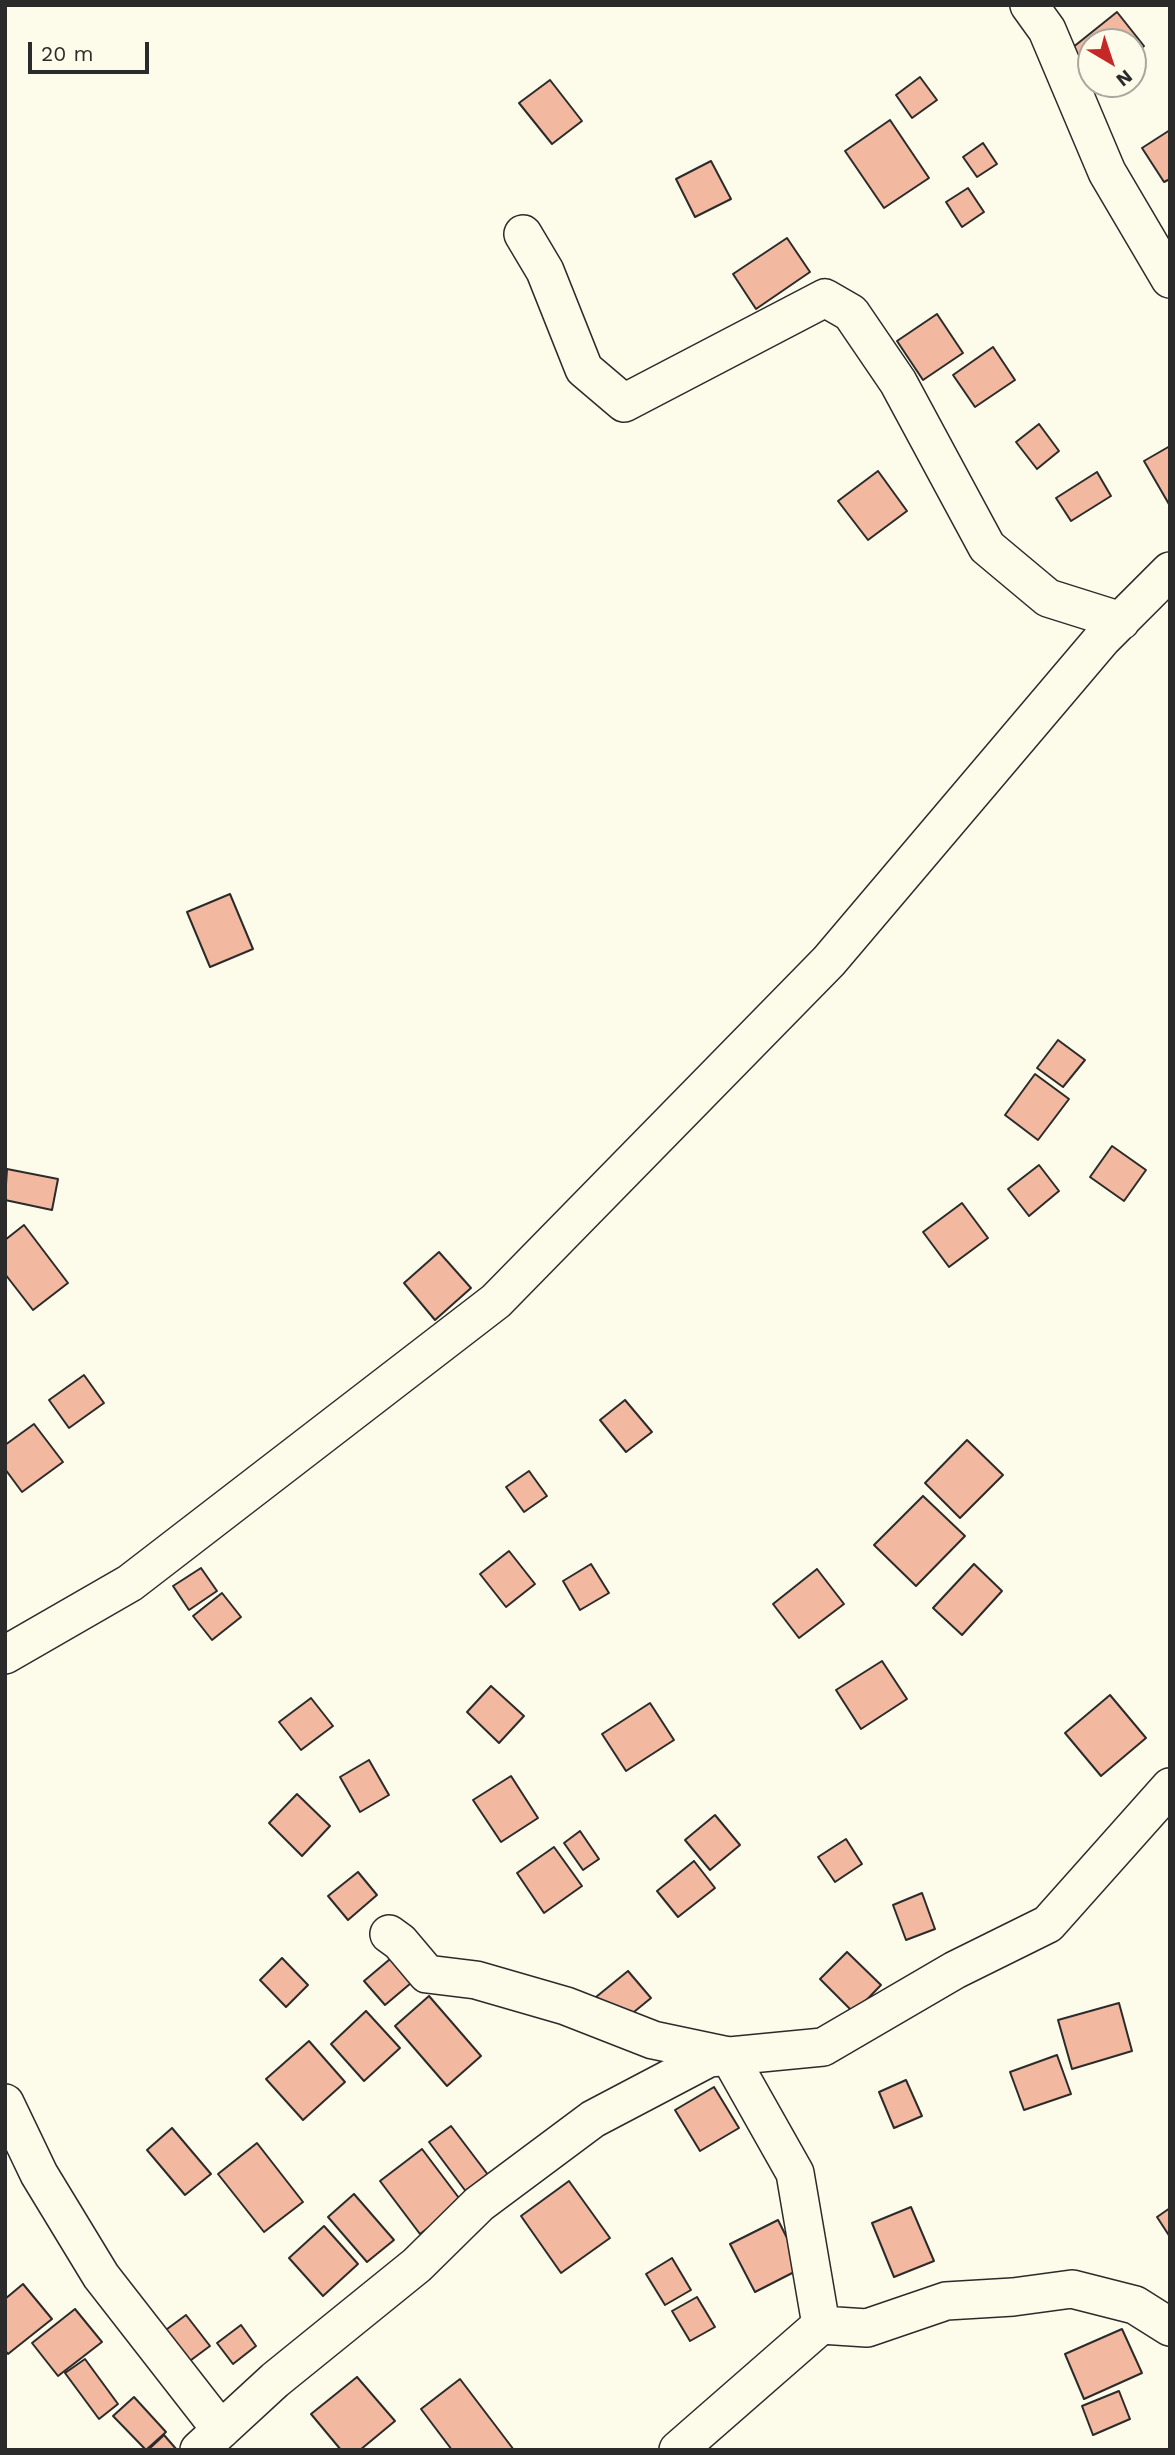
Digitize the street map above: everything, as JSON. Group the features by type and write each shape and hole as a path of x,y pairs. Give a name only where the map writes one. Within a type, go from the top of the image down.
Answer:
{"street":[{"path":"1029,5 1046,30 1107,172 1170,279"},
{"path":"523,234 545,271 584,369 624,403 825,298 851,313 898,382 987,547 1048,598 1121,621"},
{"path":"5,1656 130,1583 496,1301 829,961 1121,621 1170,571"},
{"path":"5,2103 39,2174 100,2276 210,2440 275,2380 417,2265 479,2204 593,2119 709,2059 823,2047 956,1970 1048,1924 1170,1787"},
{"path":"389,1934 400,1942 427,1973 476,1980 566,2006 653,2040 729,2056 795,2173 821,2325"},
{"path":"678,2450 821,2325 867,2328 946,2301 1013,2297 1072,2289 1135,2305 1170,2327"}],"building":[{"path":"1117,12 1130,28 1097,28"},
{"path":"920,77 937,100 912,118 896,95"},
{"path":"550,80 582,121 552,144 519,103"},
{"path":"890,120 929,178 884,208 845,151"},
{"path":"1170,130 1170,179 1164,182 1142,148"},
{"path":"983,143 997,164 977,177 963,157"},
{"path":"711,161 731,199 695,217 676,179"},
{"path":"968,188 984,212 962,227 946,202"},
{"path":"787,238 810,272 756,309 733,274"},
{"path":"937,314 963,353 923,380 897,341"},
{"path":"993,347 1015,380 975,407 953,375"},
{"path":"1039,424 1059,451 1037,469 1016,442"},
{"path":"1170,446 1170,506 1144,461"},
{"path":"878,471 907,511 868,540 838,501"},
{"path":"1097,472 1111,496 1071,521 1056,498"},
{"path":"230,894 253,949 210,967 187,912"},
{"path":"1058,1040 1085,1060 1063,1087 1037,1068"},
{"path":"1035,1074 1069,1099 1038,1140 1005,1115"},
{"path":"1112,1146 1146,1170 1124,1201 1090,1177"},
{"path":"1039,1165 1059,1191 1029,1216 1008,1189"},
{"path":"7,1169 58,1179 52,1210 5,1200"},
{"path":"962,1203 988,1238 949,1267 923,1232"},
{"path":"24,1225 68,1283 33,1310 5,1274 5,1240"},
{"path":"439,1252 471,1288 435,1320 404,1283"},
{"path":"84,1375 104,1403 69,1428 49,1400"},
{"path":"625,1400 652,1432 626,1452 600,1420"},
{"path":"34,1424 63,1462 22,1492 5,1469 5,1445"},
{"path":"967,1440 1003,1475 960,1518 925,1483"},
{"path":"529,1471 547,1496 524,1512 506,1487"},
{"path":"923,1496 965,1536 916,1586 874,1545"},
{"path":"509,1551 535,1584 506,1607 480,1574"},
{"path":"591,1564 609,1593 580,1610 563,1581"},
{"path":"974,1564 1002,1591 962,1635 933,1608"},
{"path":"201,1568 217,1591 189,1610 173,1586"},
{"path":"817,1569 844,1604 799,1638 773,1604"},
{"path":"222,1593 241,1617 212,1640 193,1616"},
{"path":"882,1661 907,1699 861,1729 836,1690"},
{"path":"491,1686 524,1716 499,1743 467,1712"},
{"path":"1110,1695 1146,1738 1101,1776 1065,1733"},
{"path":"311,1698 333,1726 301,1750 279,1722"},
{"path":"650,1703 674,1740 626,1771 602,1734"},
{"path":"369,1760 389,1795 360,1812 340,1777"},
{"path":"511,1776 538,1818 501,1842 473,1800"},
{"path":"297,1794 330,1826 302,1856 269,1823"},
{"path":"715,1815 740,1845 710,1870 685,1840"},
{"path":"580,1831 599,1859 583,1870 564,1843"},
{"path":"846,1839 862,1864 835,1882 818,1857"},
{"path":"554,1847 582,1886 544,1913 517,1873"},
{"path":"694,1861 715,1888 678,1917 657,1891"},
{"path":"358,1872 377,1895 348,1920 328,1896"},
{"path":"922,1893 935,1929 906,1940 893,1905"},
{"path":"847,1952 881,1985 854,2013 820,1979"},
{"path":"396,1954 417,1978 385,2005 364,1981"},
{"path":"282,1958 308,1985 286,2007 260,1980"},
{"path":"628,1971 651,1998 618,2025 596,1997"},
{"path":"429,1996 481,2056 447,2086 395,2026"},
{"path":"1119,2003 1132,2051 1072,2069 1058,2020"},
{"path":"366,2011 400,2048 364,2081 331,2044"},
{"path":"309,2041 345,2082 303,2120 266,2079"},
{"path":"1057,2055 1071,2094 1024,2110 1010,2072"},
{"path":"906,2080 922,2116 894,2128 879,2092"},
{"path":"714,2087 739,2128 700,2151 675,2110"},
{"path":"451,2126 492,2180 470,2197 429,2142"},
{"path":"172,2128 211,2174 185,2195 147,2150"},
{"path":"257,2143 303,2202 264,2232 218,2174"},
{"path":"422,2149 462,2202 420,2234 380,2181"},
{"path":"569,2181 610,2238 561,2273 521,2216"},
{"path":"354,2194 394,2240 367,2262 328,2217"},
{"path":"911,2207 934,2261 894,2277 872,2223"},
{"path":"1170,2208 1170,2237 1157,2217"},
{"path":"778,2220 802,2268 755,2292 730,2244"},
{"path":"324,2226 358,2264 323,2296 289,2258"},
{"path":"672,2258 691,2290 665,2305 646,2274"},
{"path":"23,2284 52,2319 8,2354 5,2350 5,2299"},
{"path":"697,2297 715,2327 690,2341 672,2311"},
{"path":"75,2309 102,2342 58,2376 32,2343"},
{"path":"186,2315 210,2346 183,2366 159,2335"},
{"path":"241,2325 256,2346 233,2364 217,2343"},
{"path":"1122,2329 1142,2373 1084,2399 1065,2354"},
{"path":"85,2359 118,2404 99,2419 65,2373"},
{"path":"357,2377 395,2421 360,2450 341,2450 311,2414"},
{"path":"460,2379 514,2450 452,2450 421,2409"},
{"path":"1119,2391 1130,2419 1093,2435 1082,2406"},
{"path":"134,2397 166,2432 146,2450 113,2416"},
{"path":"164,2435 177,2450 148,2450"}]}
